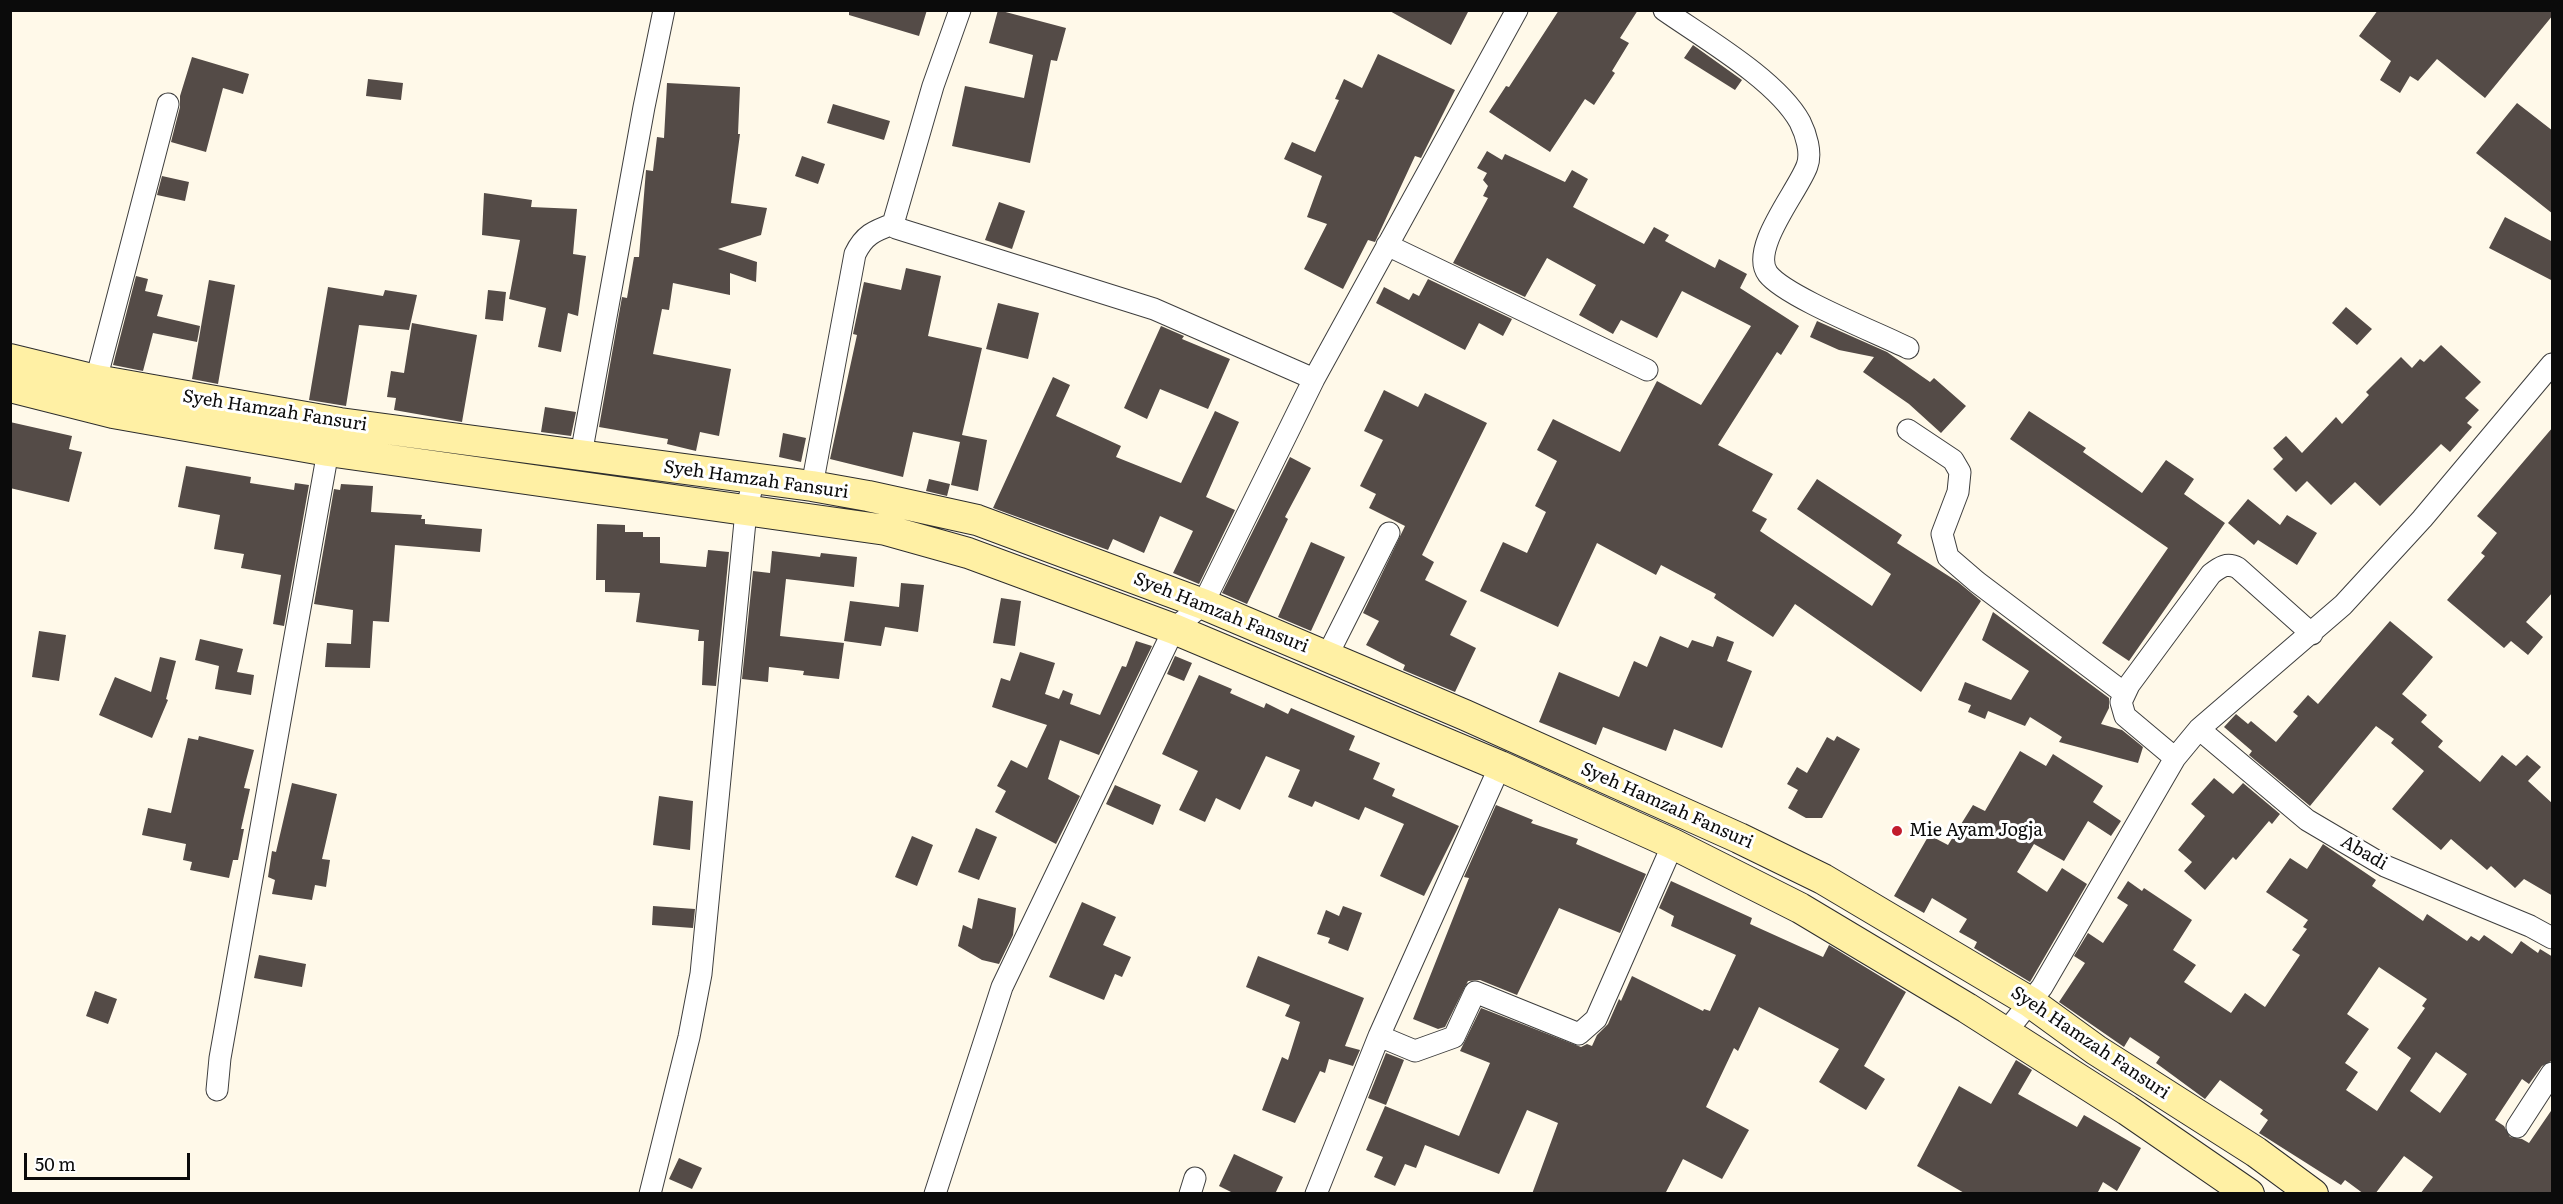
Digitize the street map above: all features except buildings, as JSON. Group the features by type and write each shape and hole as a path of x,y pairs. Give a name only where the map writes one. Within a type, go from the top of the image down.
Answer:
{"main road":[{"name":"Syeh Hamzah Fansuri","path":"10,359 96,380 340,423 812,486 977,520 1203,603 1750,843 1833,884 2030,1002 2096,1050 2256,1152 2313,1194"},
{"name":"Syeh Hamzah Fansuri","path":"10,387 151,420 328,451 886,530 958,550 1174,629 1500,766 1673,844 1800,909 2006,1032 2239,1189"},
{"path":"151,420 161,392"},
{"path":"2239,1189 2256,1152"}],"street":[{"path":"581,455 644,107 664,10"},
{"path":"893,224 933,86 960,10"},
{"path":"935,1194 1006,978 1174,629 1203,603 1314,379 1517,10"},
{"path":"1664,10 1756,74 1798,120 1804,132 1807,165 1767,242 1764,261 1767,273 1791,292 1908,348"},
{"path":"96,380 168,104"},
{"path":"893,224 896,228 1154,309 1314,379"},
{"path":"812,486 855,254 862,239 872,231 893,224"},
{"path":"1387,245 1647,370"},
{"path":"2006,1032 2042,987 2175,758 2199,729 2343,605 2422,519 2553,364"},
{"path":"1908,430 1953,460 1960,472 1959,492 1942,534 1948,557 1977,582 2124,693"},
{"path":"218,1090 220,1058 328,451"},
{"path":"650,1194 689,1037 701,974 746,511 754,479"},
{"path":"1327,656 1389,533"},
{"path":"2175,758 2125,716 2121,702 2124,693 2211,574 2220,567 2238,568 2312,634"},
{"name":"Abadi","path":"2199,729 2307,819 2385,866 2530,926 2553,938"},
{"path":"1316,1194 1378,1036 1500,766"},
{"path":"1378,1036 1415,1051 1454,1037 1475,992 1579,1034 1596,1018 1673,844"},
{"path":"2517,1127 2553,1073"}],"place":[{"name":"Mie Ayam Jogja","path":"1897,831"}]}
